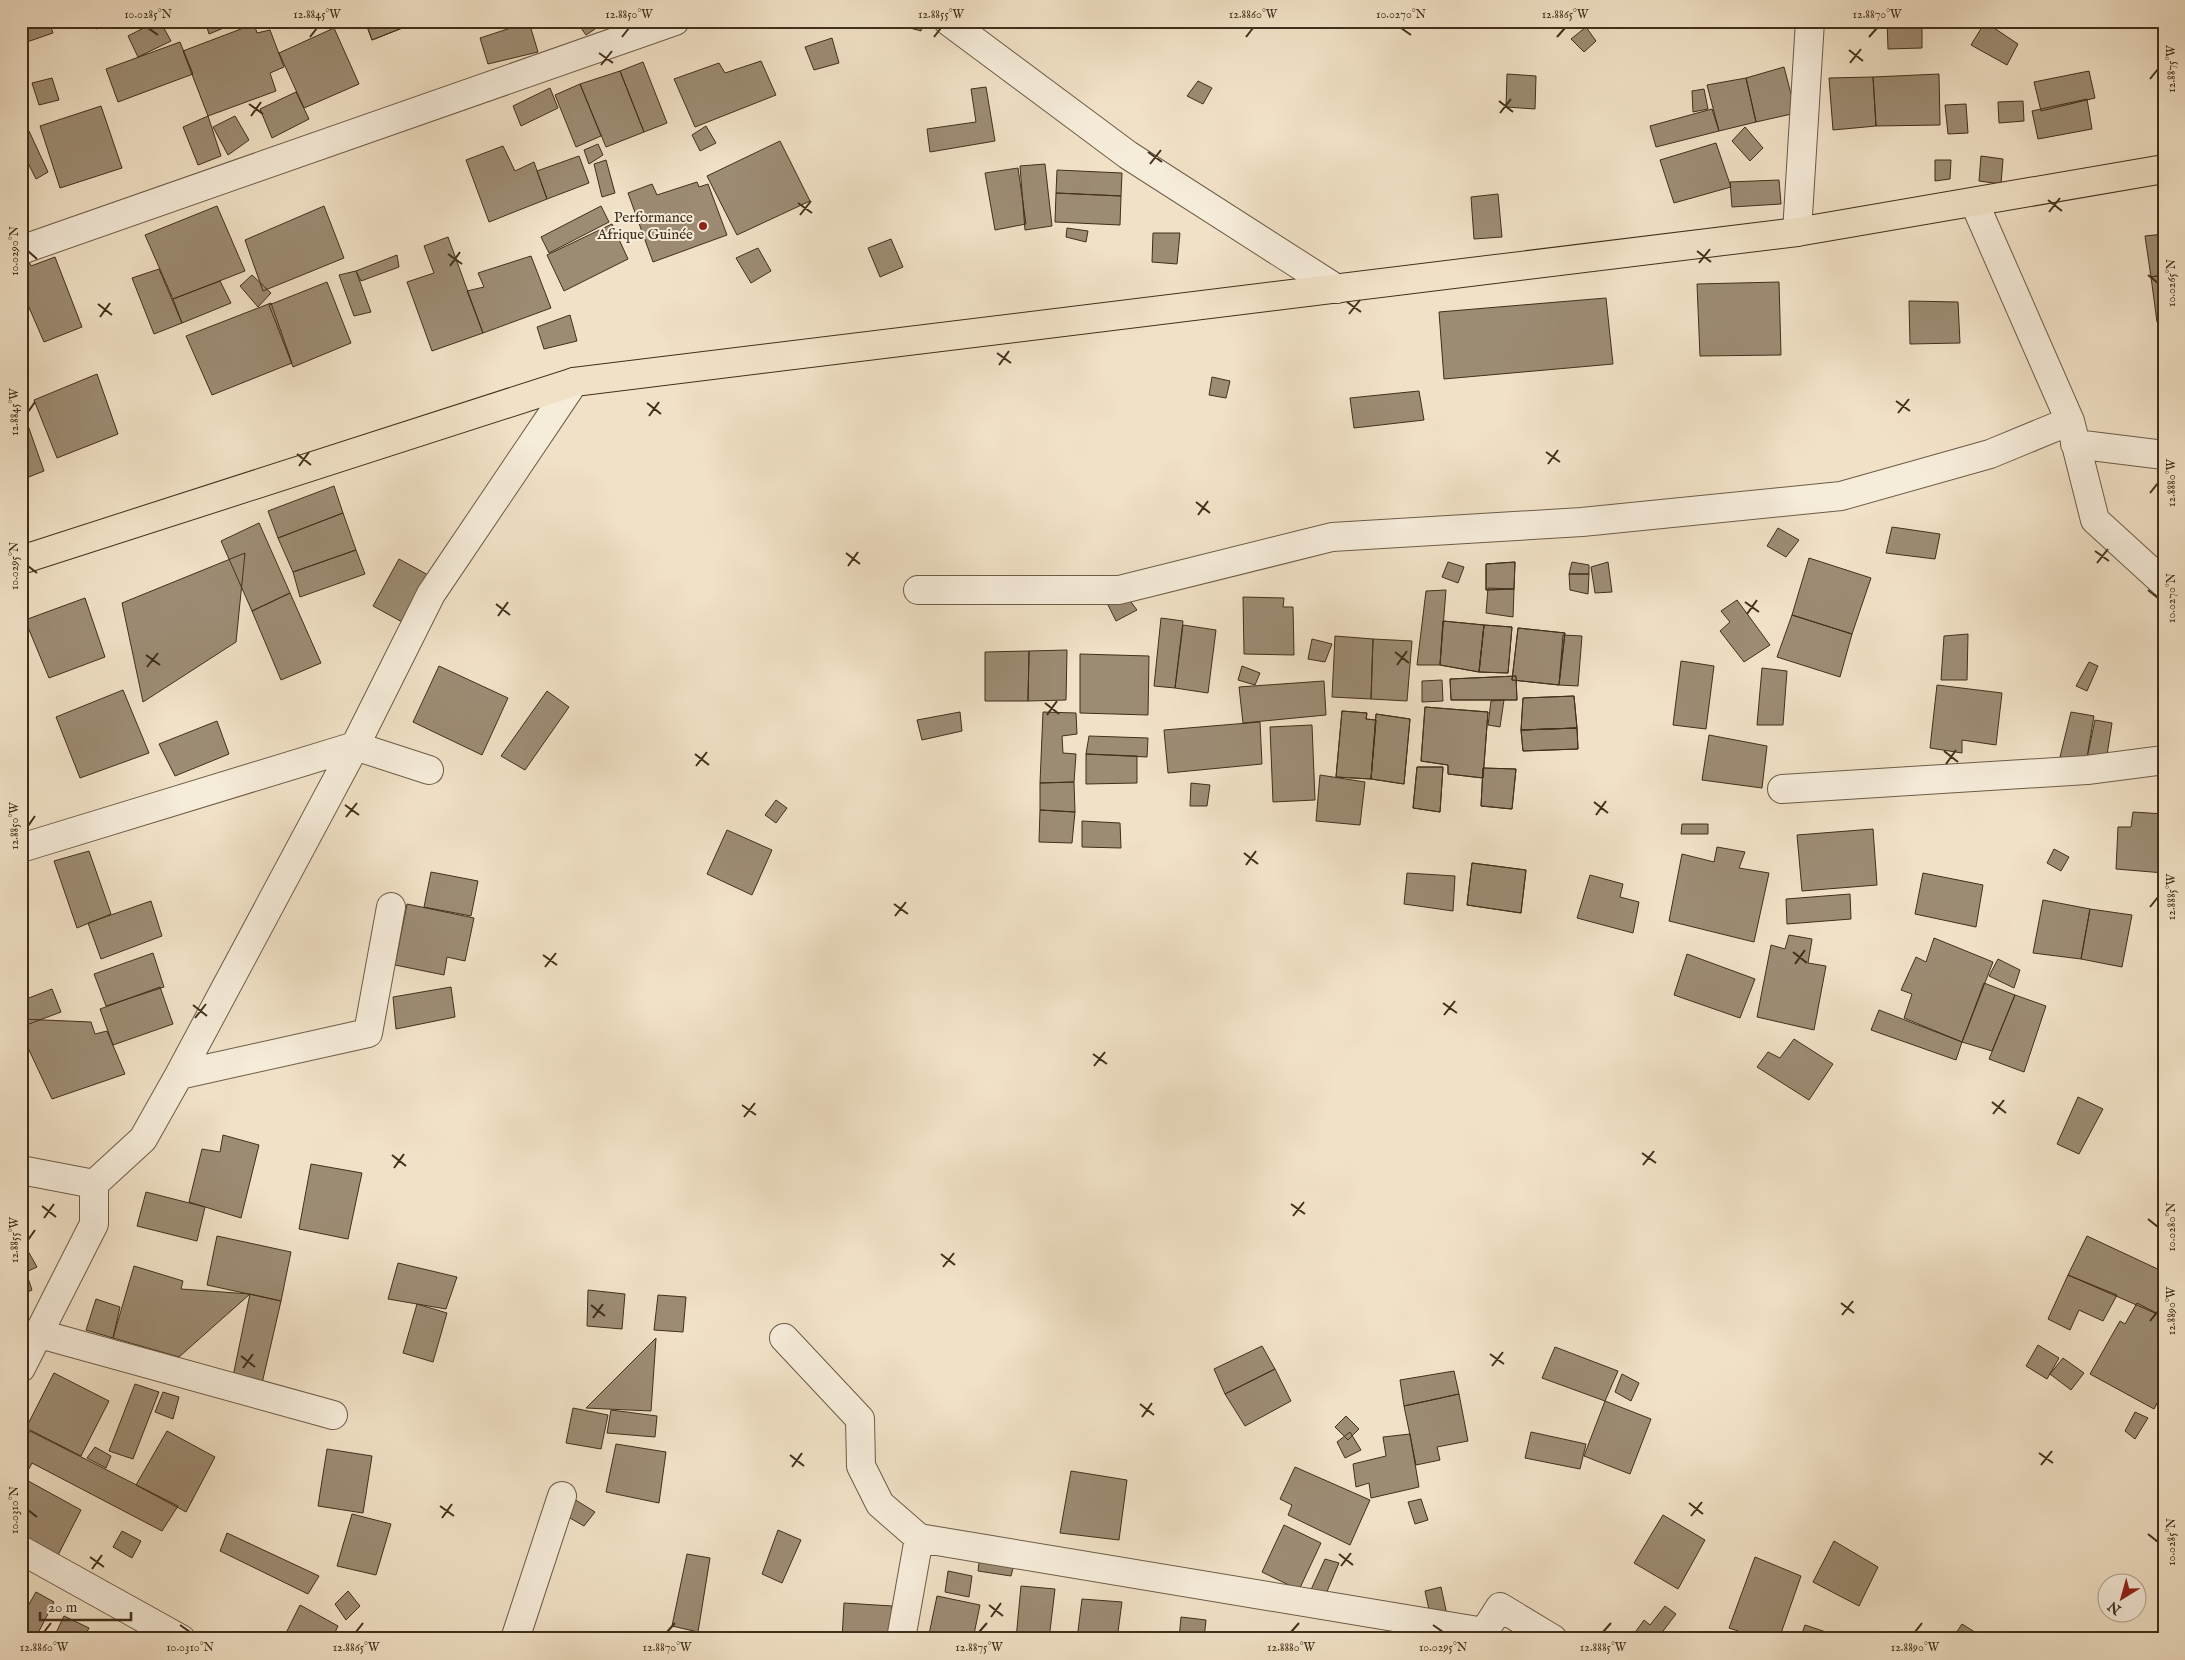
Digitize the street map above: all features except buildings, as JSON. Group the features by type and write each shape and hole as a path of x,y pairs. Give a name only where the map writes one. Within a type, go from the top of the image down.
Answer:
{"main road":[{"path":"21,560 574,382 1797,232 2164,169"}],"street":[{"path":"21,250 674,21"},
{"path":"948,21 1128,155 1337,289"},
{"path":"1797,232 1810,21"},
{"path":"1974,202 2073,432 2094,520 2164,583"},
{"path":"21,1368 40,1334 94,1224 94,1184 143,1138 179,1075 355,746 431,594 574,382"},
{"path":"918,590 1119,590 1332,536 1582,522 1841,496 2073,432 2164,455"},
{"path":"21,848 355,746 429,770"},
{"path":"1782,789 2087,770 2164,760"},
{"path":"179,1075 368,1033 391,906"},
{"path":"21,1170 94,1184"},
{"path":"40,1334 333,1415"},
{"path":"784,1338 860,1419 861,1466 880,1504 919,1538 1484,1632 1500,1607 1553,1639"},
{"path":"515,1639 562,1496"},
{"path":"901,1639 919,1538"},
{"path":"21,1550 181,1639"}],"place":[{"name":"Performance Afrique Guinée","path":"703,226"}]}
